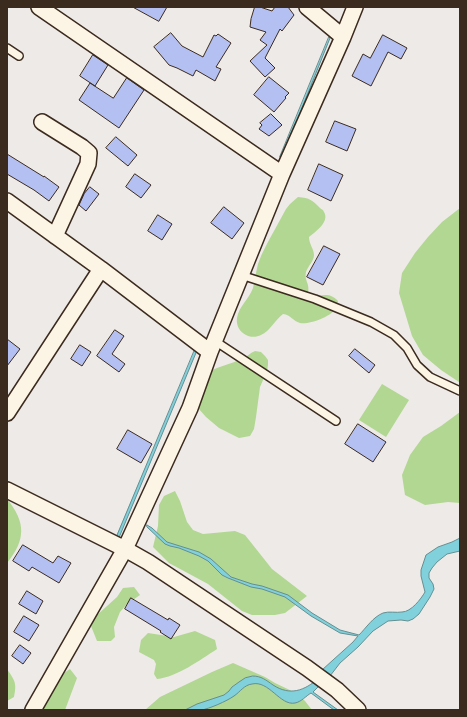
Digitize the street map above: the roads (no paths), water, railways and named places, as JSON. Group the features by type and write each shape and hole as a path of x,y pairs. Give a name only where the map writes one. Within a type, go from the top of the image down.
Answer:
{"street":[{"path":"39,7 59,12 282,174"},
{"path":"306,7 343,37"},
{"path":"33,710 125,549 190,408 212,346 282,174 355,7"},
{"path":"42,122 82,146 89,153 88,164 55,236"},
{"path":"7,201 101,269 212,346"},
{"path":"7,413 101,269"},
{"path":"7,490 148,562 307,668 337,690 358,710"}],"lane":[{"path":"7,48 19,56"},
{"path":"241,275 315,299 371,322 394,335 407,348 417,365 430,377 460,391"},
{"path":"212,346 336,421"}],"water":[{"path":"329,37 330,38 282,158 280,157"},
{"path":"196,347 198,348 118,540 112,541 7,484 7,481 112,539 115,539"},
{"path":"147,525 167,542 199,552 211,559 231,577 288,595 312,613 340,630 359,635 379,615 385,612 400,612 409,610 418,601 425,592 421,570 426,555 438,547 460,538 460,551 447,554 432,568 429,573 429,578 434,589 419,614 408,621 388,621 373,631 340,663 330,676 322,670 358,636 340,633 311,616 285,597 251,587 222,575 208,561 199,556 165,544 147,527"},
{"path":"253,676 259,677 279,688 291,691 302,689 319,678 323,682 313,692 338,710 334,710 311,693 295,703 290,703 284,701 264,686 252,684 242,689 231,698 209,708 185,710 197,704 224,695 245,678"}]}
